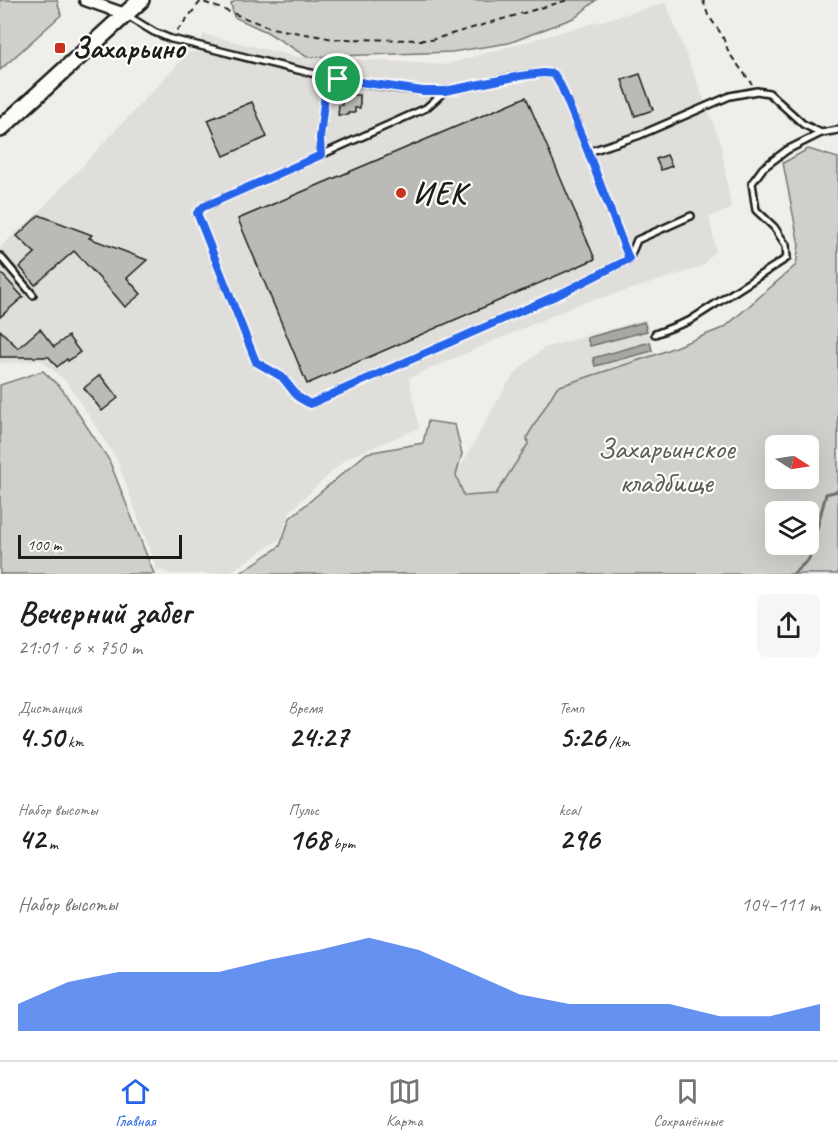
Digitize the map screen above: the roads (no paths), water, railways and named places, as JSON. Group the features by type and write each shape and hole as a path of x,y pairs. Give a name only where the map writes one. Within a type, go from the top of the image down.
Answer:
{"main road":[{"path":"0,129 141,0"}],"street":[{"path":"85,0 125,14"}],"lane":[{"path":"125,14 154,32 171,39 338,79 423,91 445,91 520,76 554,74 588,152 629,259"},
{"path":"321,155 320,138 327,76"},
{"path":"445,91 426,108 203,207 197,213 256,362 282,377 298,397 310,404 562,293 629,259 637,240 691,216"},
{"path":"588,152 640,135 730,96 757,91 769,93 803,124 821,133"},
{"path":"655,334 689,321 787,258 786,245 774,227 756,210 752,183 763,168 787,150 821,133 838,130"},
{"path":"0,256 33,295"}],"waterway":[{"path":"793,574 809,559 826,494 838,491"}],"place":[{"name":"Захарьино","path":"60,48"},
{"name":"ИЕК","path":"401,193"}],"park label":[{"name":"Захарьинское кладбище","path":"666,465"}]}
